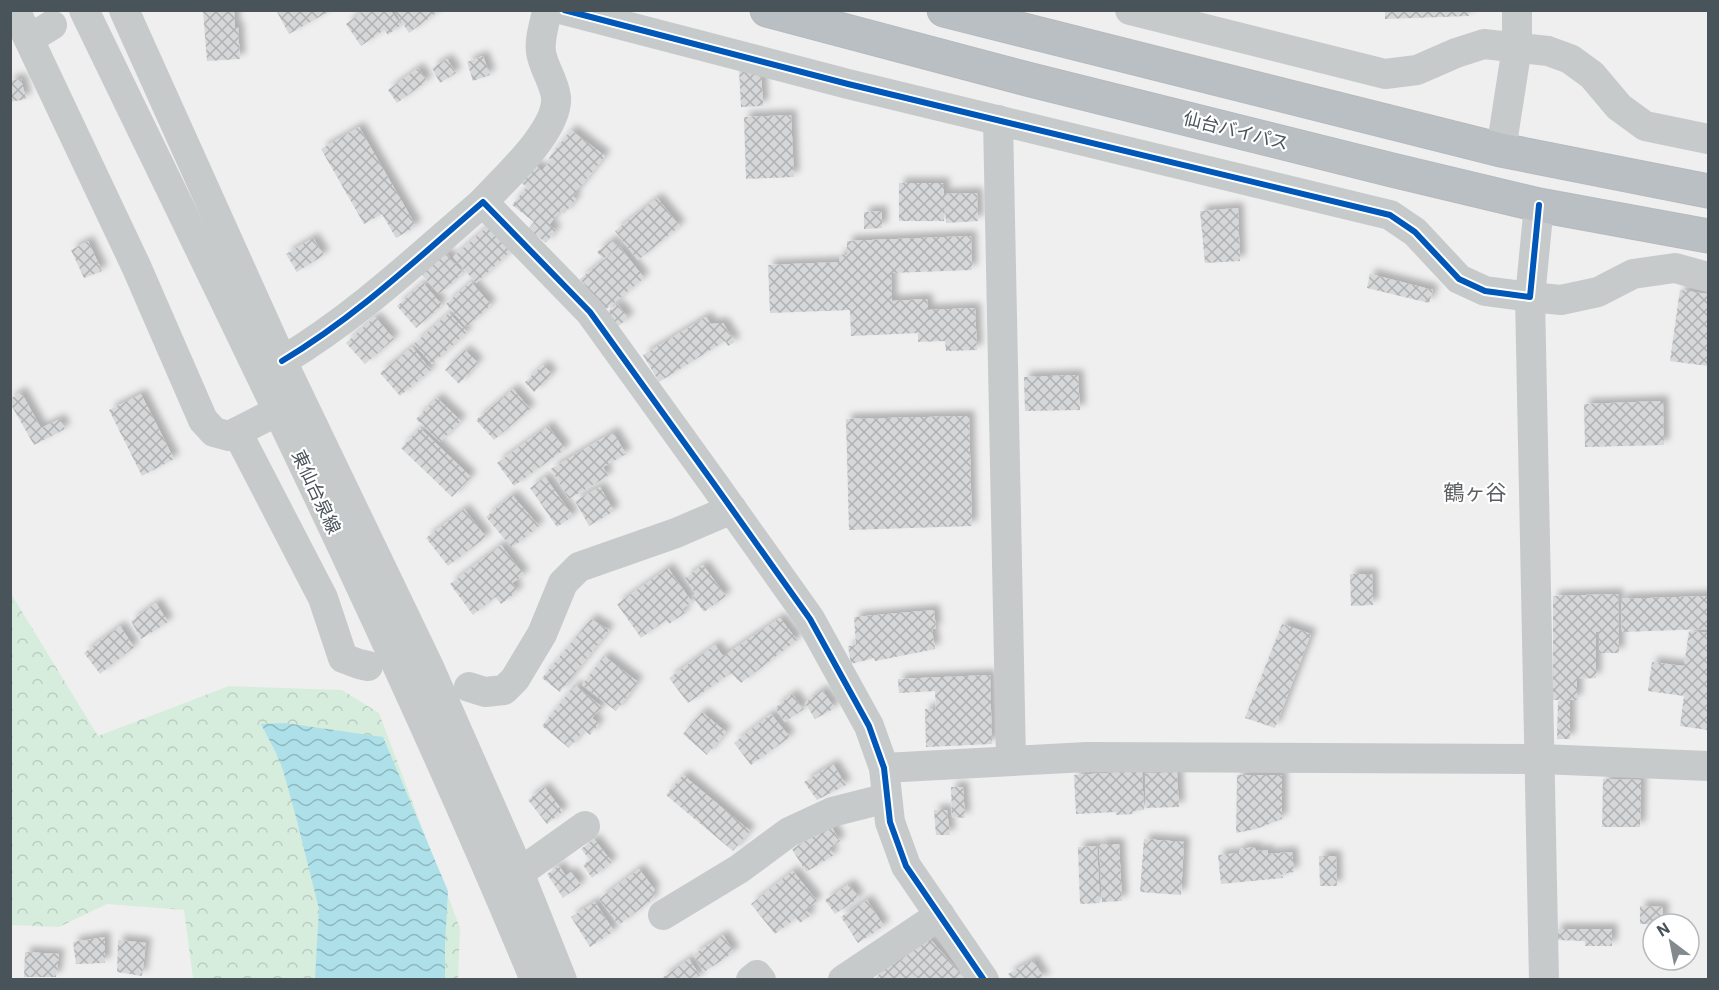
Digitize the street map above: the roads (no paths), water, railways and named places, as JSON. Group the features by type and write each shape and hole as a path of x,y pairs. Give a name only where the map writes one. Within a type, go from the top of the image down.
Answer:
{"highway":[{"name":"仙台バイパス","path":"767,10 1064,89 1392,170 1539,205 1708,236"},
{"path":"944,10 1501,150 1708,191"}],"street":[{"path":"15,10 40,32 136,266 203,420 214,432 229,436 278,411"},
{"name":"東仙台泉線","path":"84,10 404,677 487,864 535,980"},
{"path":"124,10 282,361 429,667 519,873 562,980"},
{"path":"282,361 358,309 483,202 532,150 551,121 556,98 541,52 548,10"},
{"path":"564,10 848,84 1390,215 1415,232 1459,279 1485,291 1561,300 1598,292 1633,274 1675,268 1708,277"},
{"path":"1130,10 1385,74 1418,70 1455,53 1484,44 1548,51 1570,58 1592,75 1619,107 1645,126 1708,140"},
{"path":"1501,150 1517,47 1517,10"},
{"path":"998,120 1011,760"},
{"path":"483,202 590,312 810,619 868,726 884,768 890,822 906,866 984,980"},
{"path":"1539,205 1530,297 1544,980"},
{"path":"237,432 323,598 343,658 368,666"},
{"path":"470,687 485,692 504,690 515,679 542,634 563,583 579,567 676,533 732,509"},
{"path":"884,768 1087,757 1541,759 1708,766"},
{"path":"663,915 739,869 789,832 832,812 887,798"},
{"path":"519,873 585,826"},
{"path":"843,980 940,915"},
{"path":"751,980 757,975 761,980"}],"water":[{"path":"285,723 383,737 448,891 445,979 315,979 319,909 283,770 261,724"}],"district":[{"name":"鶴ヶ谷","path":"1475,493"}]}
